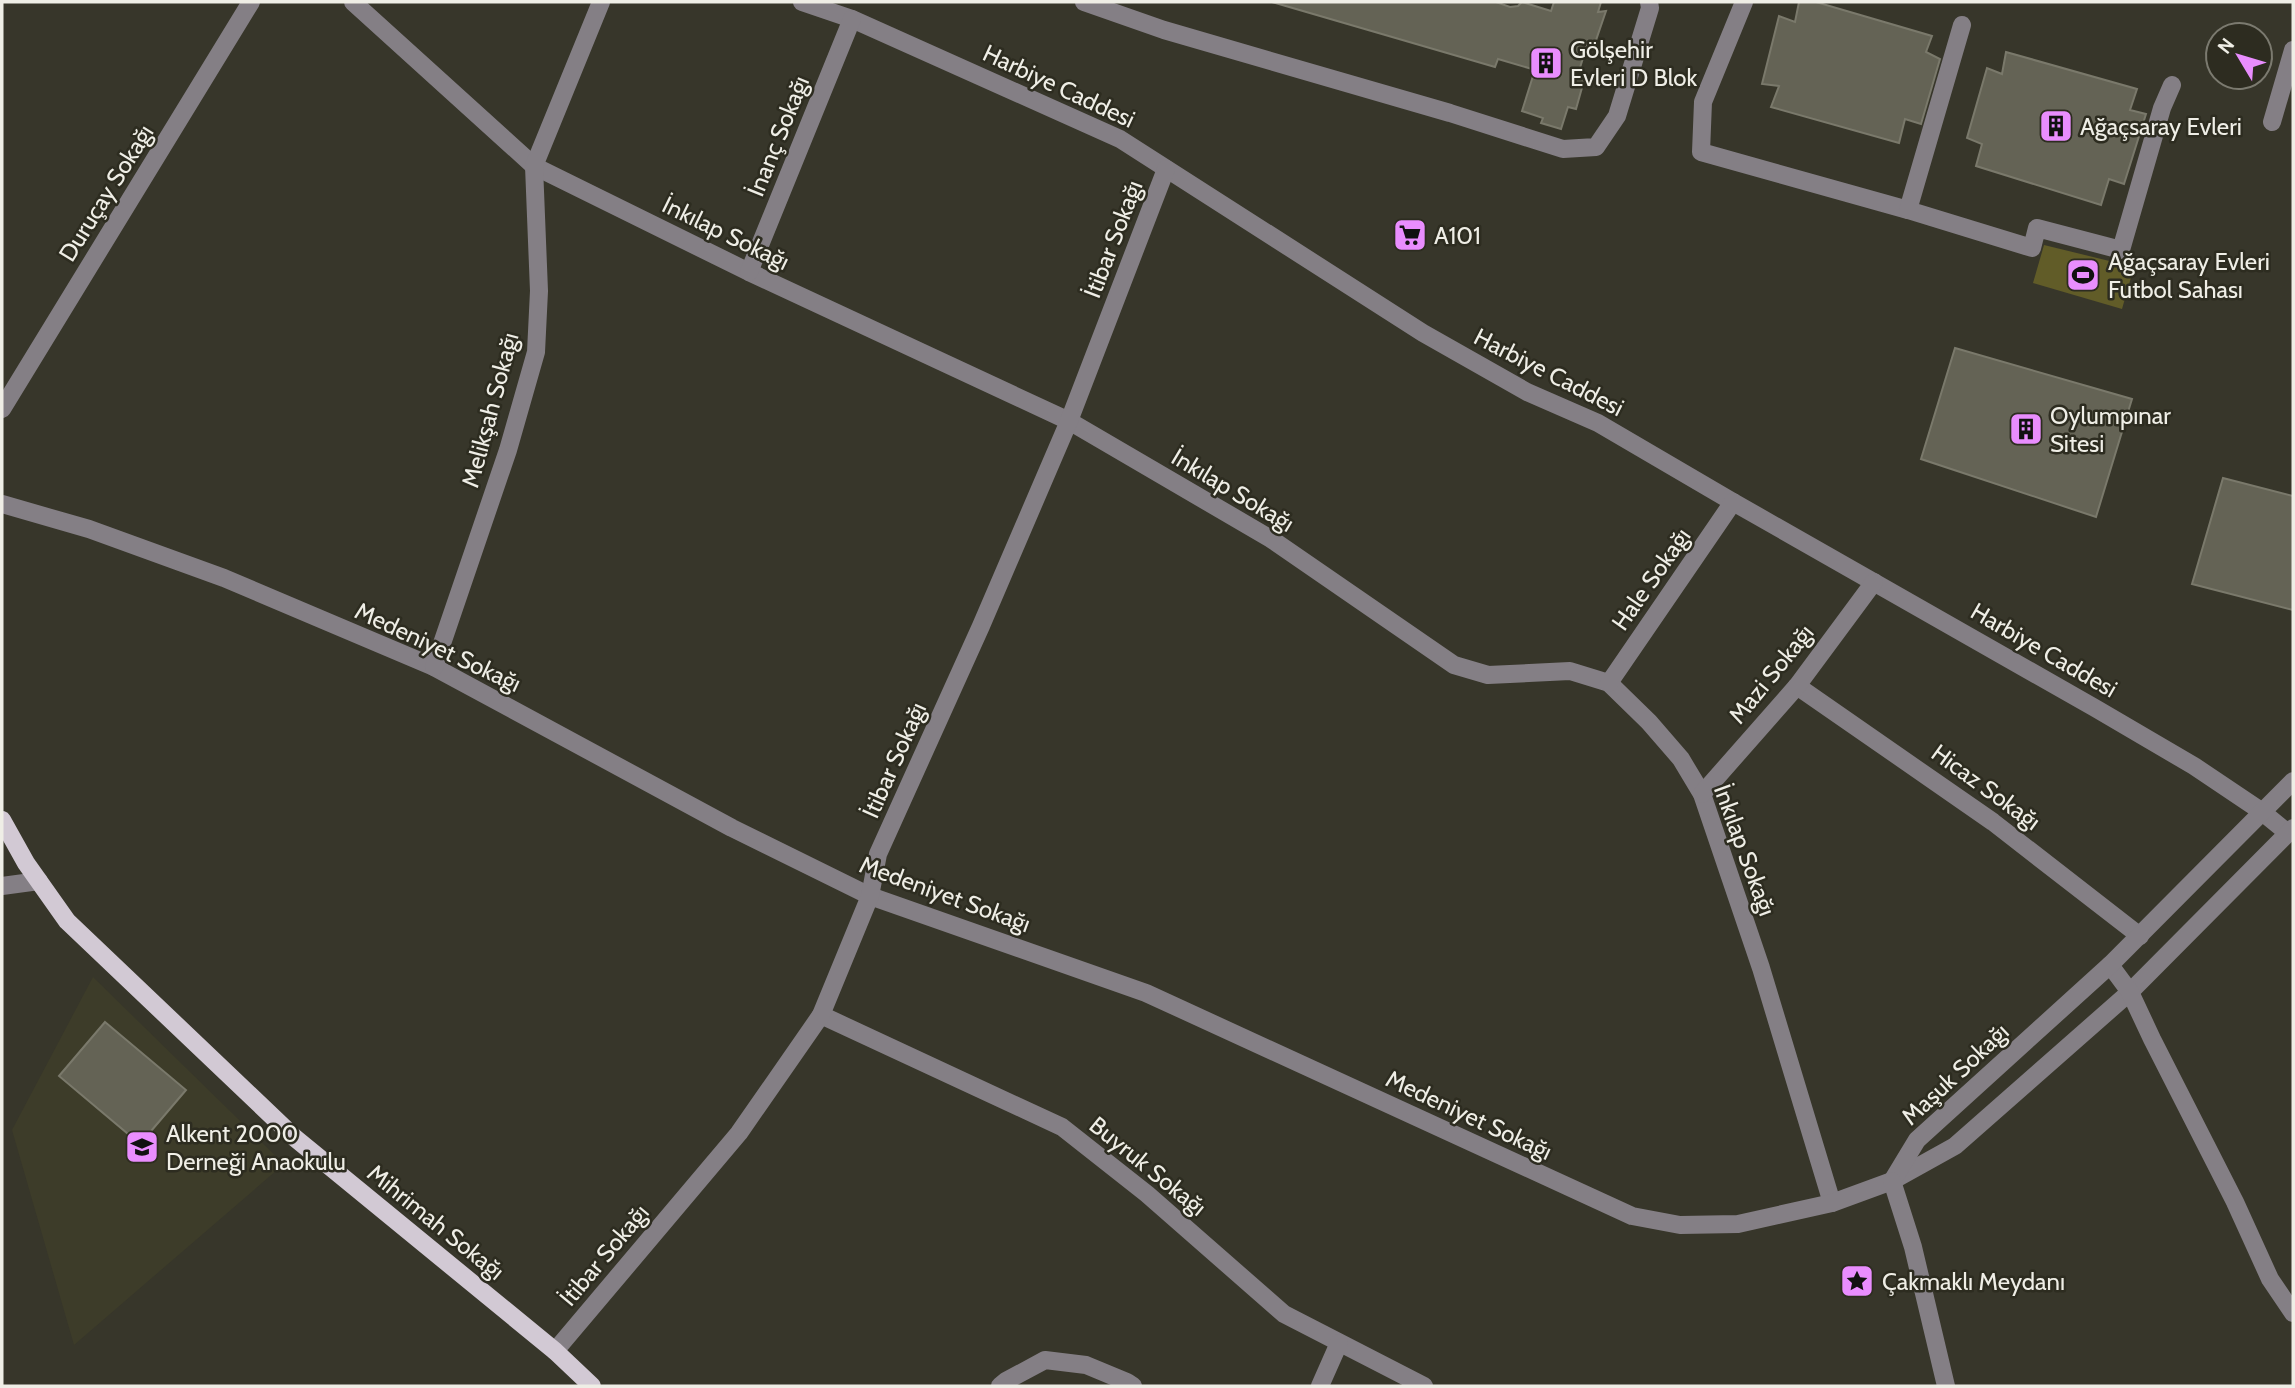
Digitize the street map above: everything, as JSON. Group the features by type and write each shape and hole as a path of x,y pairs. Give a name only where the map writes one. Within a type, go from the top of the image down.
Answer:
{"main road":[{"path":"2,820 39,881"},
{"name":"Mihrimah Sokağı","path":"39,881 67,921 295,1138 555,1351 592,1386"}],"street":[{"name":"Duruçay Sokağı","path":"2,409 251,2"},
{"name":"İnkılap Sokağı","path":"353,2 534,166 749,272 1069,421 1271,539 1454,665 1488,675 1570,671 1609,682 1681,759 1702,794 1761,968 1832,1203"},
{"name":"Melikşah Sokağı","path":"434,667 508,450 536,352 540,291 534,166 601,2"},
{"name":"Harbiye Caddesi","path":"802,2 852,19 1120,139 1423,333 1527,392 1598,423 2095,708 2194,766 2290,831"},
{"path":"1084,2 1164,30 1450,113 1563,149 1596,147 1617,116 1650,8 1649,2"},
{"path":"1744,2 1703,102 1700,152 2032,248 2037,228 2121,250 2162,108 2172,85"},
{"name":"İnanç Sokağı","path":"749,272 852,19"},
{"path":"1908,211 1962,25"},
{"path":"2272,122 2293,50"},
{"name":"İtibar Sokağı","path":"555,1351 739,1133 821,1015 870,896 878,854 981,626 1069,421 1166,169"},
{"name":"Hale Sokağı","path":"1609,682 1733,502"},
{"name":"Medeniyet Sokağı","path":"2,504 89,529 224,578 434,667 732,828 870,896 1146,993 1632,1216 1680,1225 1738,1224 1832,1203 1892,1181"},
{"name":"Mazi Sokağı","path":"1702,794 1797,686 1874,582"},
{"name":"Hicaz Sokağı","path":"1797,686 1993,822 2140,936"},
{"name":"Maşuk Sokağı","path":"1892,1181 1917,1140 2110,965 2293,780"},
{"name":"Maşuk Sokağı","path":"1892,1181 1955,1146 2130,992 2290,831"},
{"path":"2,886 39,881"},
{"path":"2110,965 2130,992 2235,1202 2270,1279 2293,1313"},
{"name":"Buyruk Sokağı","path":"821,1015 1062,1127 1147,1194 1284,1314 1424,1386"},
{"path":"1892,1181 1913,1247 1946,1386"},
{"path":"1320,1386 1339,1343"},
{"path":"1000,1386 1045,1360 1086,1365 1133,1386"}],"shaded area":[{"name":"Ağaçsaray Evleri Futbol Sahası","path":"2044,245 2134,267 2122,309 2033,283"},
{"name":"Alkent 2000 Derneği Anaokulu","path":"93,977 284,1164 74,1345 12,1130"}],"building":[{"name":"Gölşehir Evleri D Blok","path":"1272,2 1496,2 1510,7 1518,6 1522,2 1551,11 1554,2 1601,2 1598,12 1606,11 1594,46 1588,41 1577,78 1585,77 1576,109 1568,107 1561,129 1541,123 1543,118 1522,111 1533,76 1532,69 1498,59 1495,67"},
{"path":"1799,2 1816,2 1932,36 1926,52 1940,59 1921,124 1905,119 1899,143 1771,107 1779,86 1762,84 1779,16 1795,22"},
{"name":"Ağaçsaray Evleri","path":"2006,52 2137,89 2130,110 2146,114 2124,184 2109,179 2101,205 1976,166 1982,144 1967,138 1987,68 2002,74"},
{"name":"Oylumpınar Sitesi","path":"1955,348 2132,399 2096,517 1921,459"},
{"name":"Oylumpınar Sitesi","path":"2223,478 2293,496 2293,610 2192,584"},
{"path":"105,1022 186,1090 140,1144 59,1076"}],"place":[{"name":"Gölşehir Evleri D Blok","path":"1546,63"},
{"name":"Ağaçsaray Evleri","path":"2056,126"},
{"name":"A101","path":"1410,235"},
{"name":"Ağaçsaray Evleri Futbol Sahası","path":"2083,275"},
{"name":"Oylumpınar Sitesi","path":"2026,429"},
{"name":"Alkent 2000 Derneği Anaokulu","path":"142,1147"},
{"name":"Çakmaklı Meydanı","path":"1857,1281"}]}
